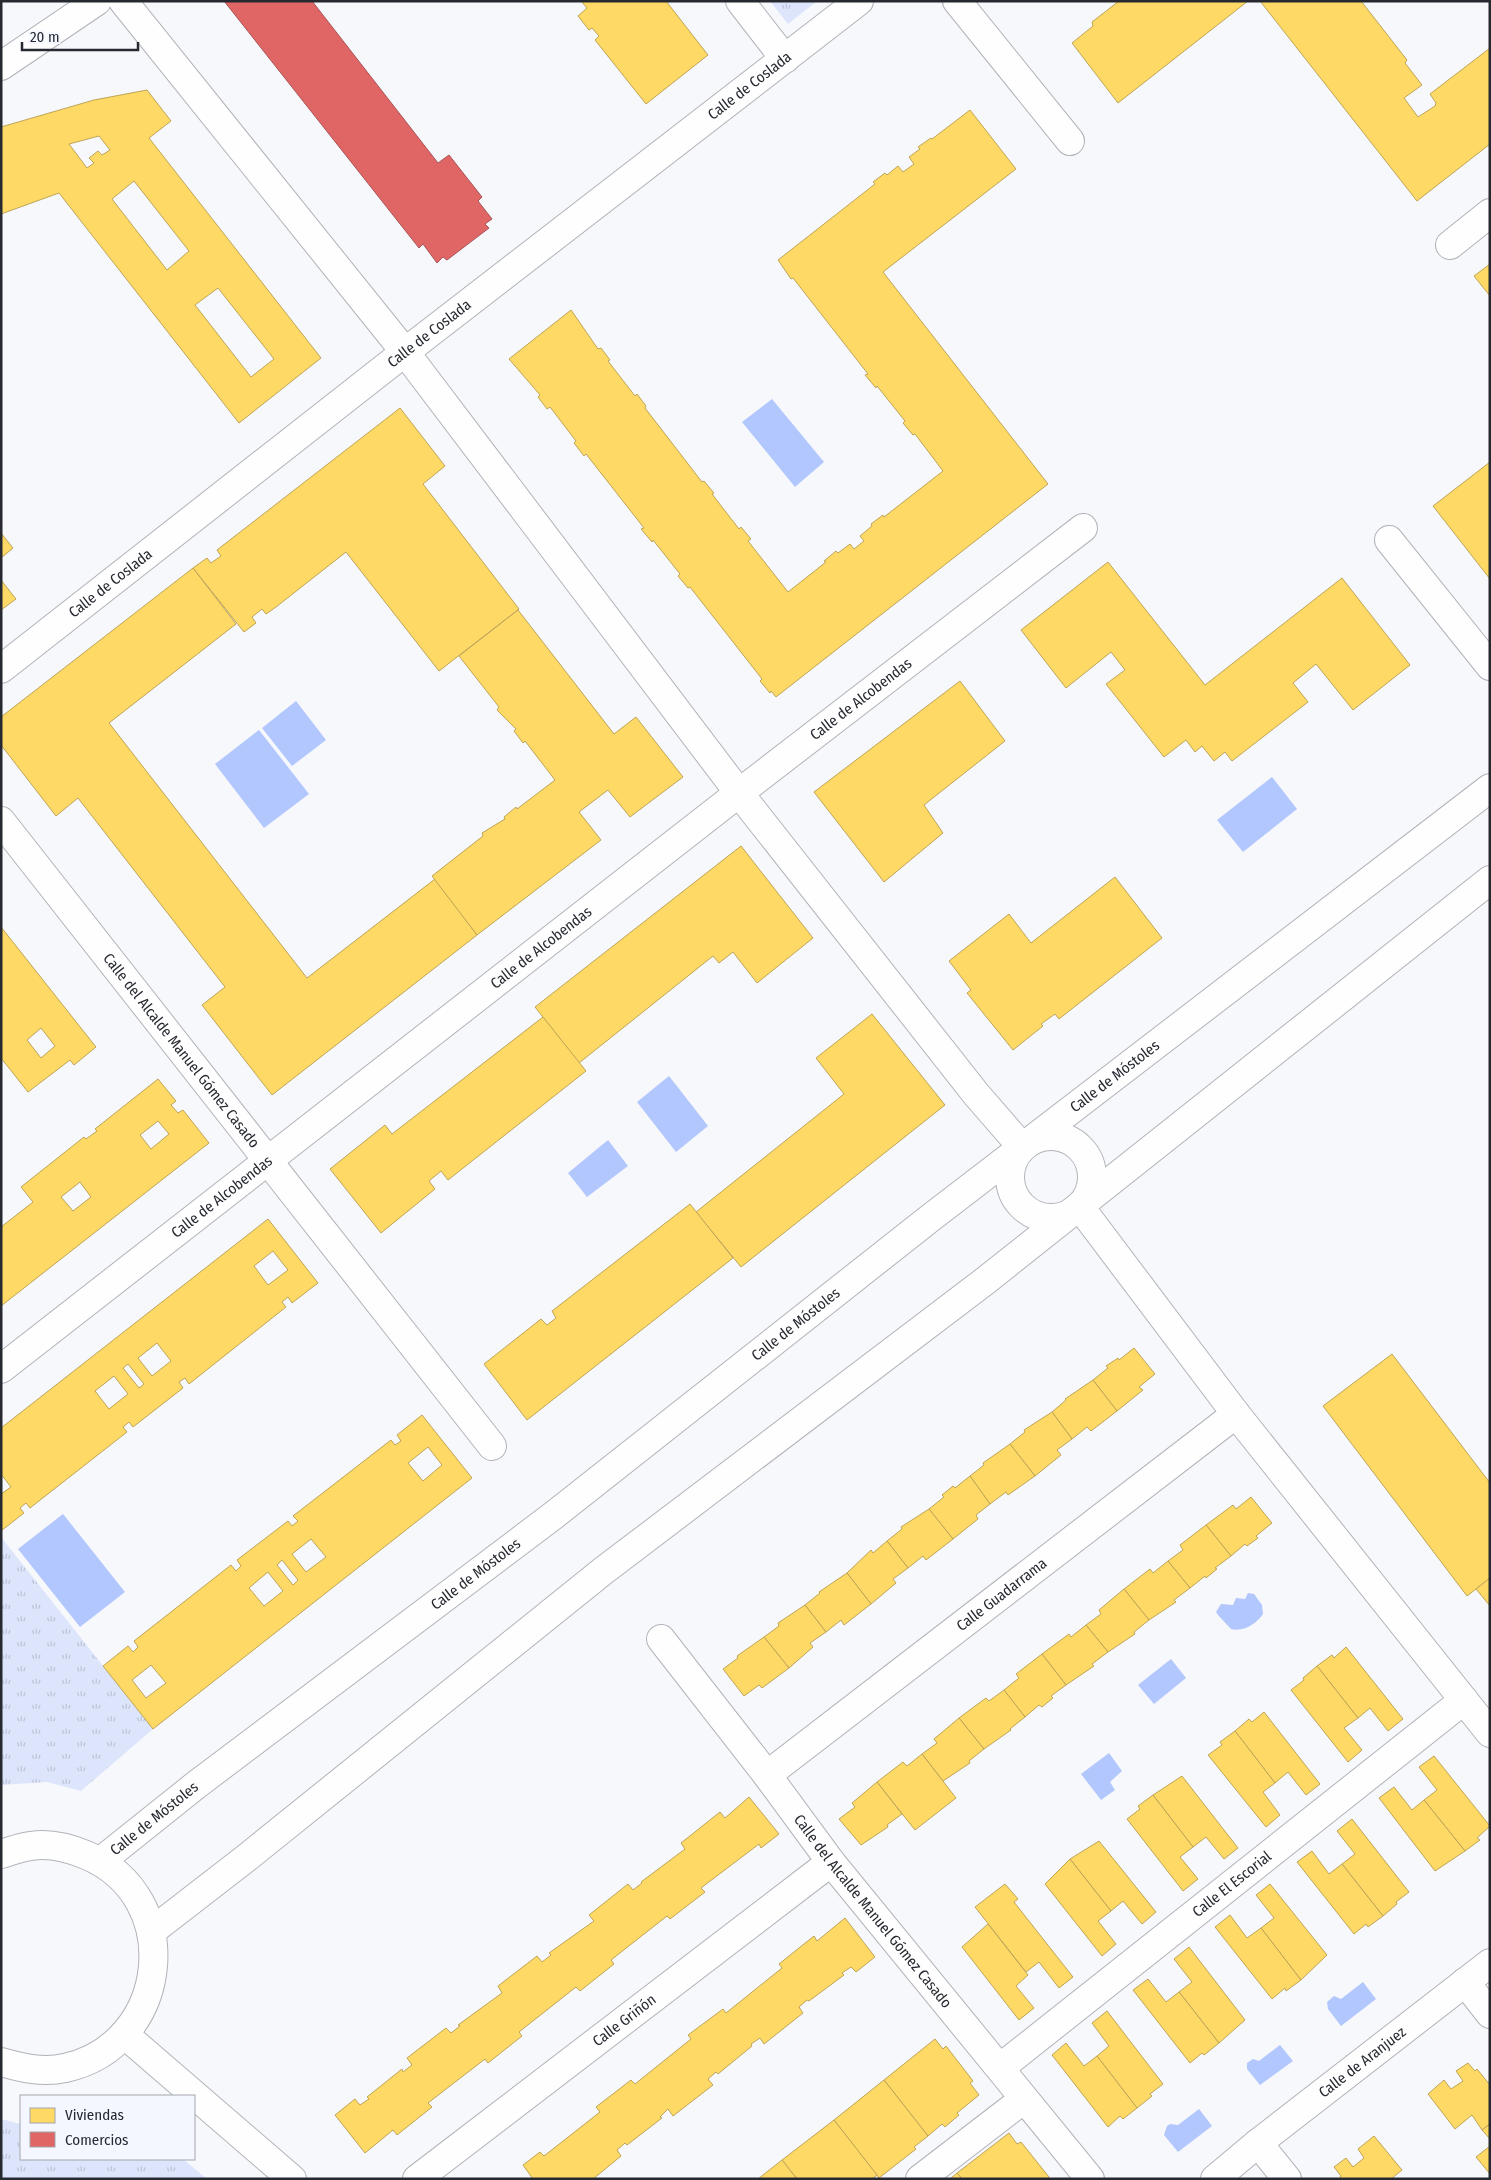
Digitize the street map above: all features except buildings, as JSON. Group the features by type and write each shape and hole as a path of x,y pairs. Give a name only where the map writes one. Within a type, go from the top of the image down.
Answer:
{"street":[{"path":"1,66 98,1"},
{"path":"124,1 405,352 739,793 976,1094 1022,1147"},
{"path":"740,1 785,59"},
{"name":"Calle de Coslada","path":"1,669 405,352 859,1"},
{"path":"957,1 1070,141"},
{"path":"1450,244 1490,213"},
{"name":"Calle de Alcobendas","path":"1,1368 1082,528"},
{"path":"1389,540 1490,666"},
{"name":"Calle de Móstoles","path":"101,1861 196,1785 554,1515 1022,1147 1490,788"},
{"name":"Calle del Alcalde Manuel Gómez Casado","path":"1,821 492,1446"},
{"path":"152,1931 245,1859 603,1571 985,1281 1080,1207 1186,1119 1488,886"},
{"path":"1058,1135 1081,1147 1090,1164 1092,1184 1088,1196 1080,1207 1068,1215 1054,1218 1039,1217 1027,1211 1017,1200 1011,1187 1010,1173 1013,1159 1022,1147 1032,1140 1058,1135"},
{"path":"1080,1207 1236,1414 1490,1733"},
{"name":"Calle Guadarrama","path":"767,1775 1236,1414"},
{"name":"Calle del Alcalde Manuel Gómez Casado","path":"661,1639 767,1775 831,1862 1090,2179"},
{"name":"Calle El Escorial","path":"1000,2068 1464,1700"},
{"path":"1,1854 31,1845 68,1847 101,1861 124,1880 141,1903 152,1931 154,1968 145,2004 125,2035 97,2056 64,2068 29,2070 1,2062"},
{"name":"Calle Griñón","path":"417,2179 831,1862"},
{"name":"Calle de Aranjuez","path":"1216,2179 1258,2143 1490,1962"},
{"path":"1465,1982 1490,2014"},
{"path":"125,2035 195,2095"},
{"path":"195,2095 292,2179"},
{"path":"920,2179 1024,2099"},
{"path":"1258,2143 1287,2179"}],"green space":[{"path":"770,1 817,1 788,24"},
{"path":"1,1537 153,1729 81,1791 47,1782 1,1785"},
{"path":"1,2119 20,2124 20,2160 184,2160 207,2179 1,2179"}],"water":[{"path":"772,399 824,462 795,487 742,422"},
{"path":"296,701 326,740 292,766 262,728"},
{"path":"259,730 309,794 264,828 215,764"},
{"path":"1272,777 1297,809 1243,852 1217,820"},
{"path":"669,1076 708,1126 676,1152 637,1102"},
{"path":"608,1140 628,1166 587,1197 568,1173"},
{"path":"63,1514 125,1592 80,1627 18,1549"},
{"path":"1248,1593 1254,1594 1262,1605 1263,1614 1257,1621 1245,1628 1231,1629 1216,1612 1221,1604 1233,1605 1236,1598 1245,1599"},
{"path":"1171,1659 1186,1678 1154,1704 1138,1685"},
{"path":"1109,1753 1122,1771 1110,1782 1115,1790 1101,1800 1081,1774"},
{"path":"1363,1982 1376,1999 1341,2026 1328,2009 1327,2002 1334,1996 1341,1999"},
{"path":"1280,2045 1293,2061 1260,2085 1247,2069 1247,2063 1253,2059 1259,2061"},
{"path":"1199,2109 1212,2126 1178,2152 1164,2135 1167,2126 1170,2124 1178,2125"}]}
